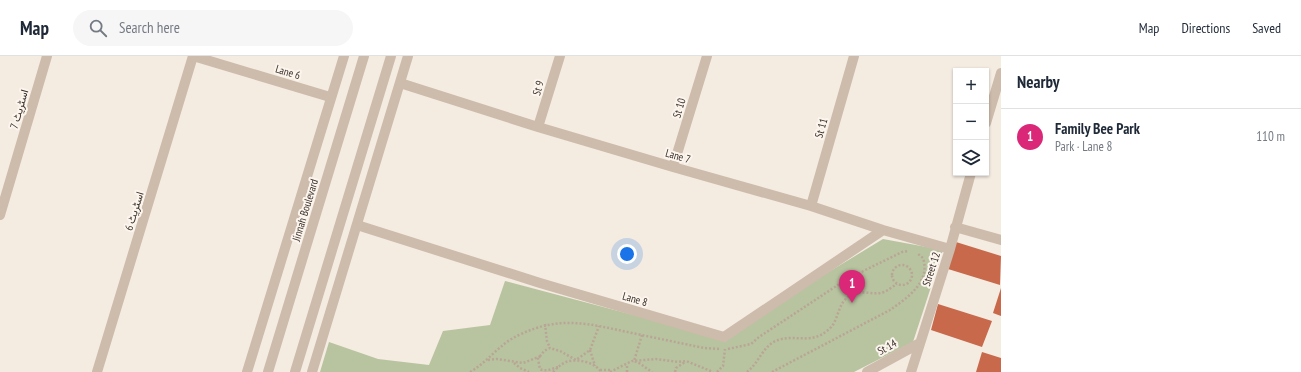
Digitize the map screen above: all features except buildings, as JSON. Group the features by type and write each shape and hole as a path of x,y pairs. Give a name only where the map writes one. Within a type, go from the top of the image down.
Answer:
{"street":[{"name":"اسٹریٹ 7","path":"0,215 47,56"},
{"name":"Lane 6","path":"193,56 330,98"},
{"name":"اسٹریٹ 6","path":"97,372 193,56"},
{"path":"247,372 344,56"},
{"name":"Jinnah Boulevard","path":"268,372 364,56"},
{"path":"295,372 391,56"},
{"path":"312,372 408,56"},
{"name":"St 9","path":"538,127 560,56"},
{"name":"St 10","path":"674,167 707,56"},
{"name":"St 11","path":"811,206 854,56"},
{"path":"989,113 1000,77"},
{"name":"Lane 7","path":"400,84 538,127 811,206 883,230 950,249"},
{"name":"Street 12","path":"911,372 950,249 970,176"},
{"name":"Lane 8","path":"357,225 540,283 724,337 883,230"},
{"path":"955,227 1001,240"},
{"name":"St 14","path":"867,372 920,343"}],"path":[{"path":"747,372 755,365 764,350 773,342 786,338 804,340 818,337 829,330 833,325 840,306 849,296 860,292 884,292 897,284 900,285 906,283 911,279 910,269 905,266 898,266 893,270 892,276 897,284"},
{"path":"545,324 547,341 550,348"},
{"path":"541,355 538,360 538,365 542,372 566,362 576,360 590,350 599,326"},
{"path":"634,361 642,335"},
{"path":"487,360 497,359 523,363 541,355 550,348"},
{"path":"550,348 560,351 576,360 595,366 600,371 611,371 634,361 656,359 678,362 686,361 713,372"},
{"path":"717,372 722,366 725,349"},
{"path":"590,350 595,366"},
{"path":"634,361 652,372"},
{"path":"675,372 676,368 686,361"},
{"path":"514,362 520,368 529,372"},
{"path":"627,364 627,372"},
{"path":"553,372 558,366"}],"green space":[{"path":"883,239 943,250 913,342 854,372 320,372 329,342 378,359 429,365 443,331 490,325 505,281 720,338"}],"place":[{"name":"Family Bee Park","path":"852,303"}]}
